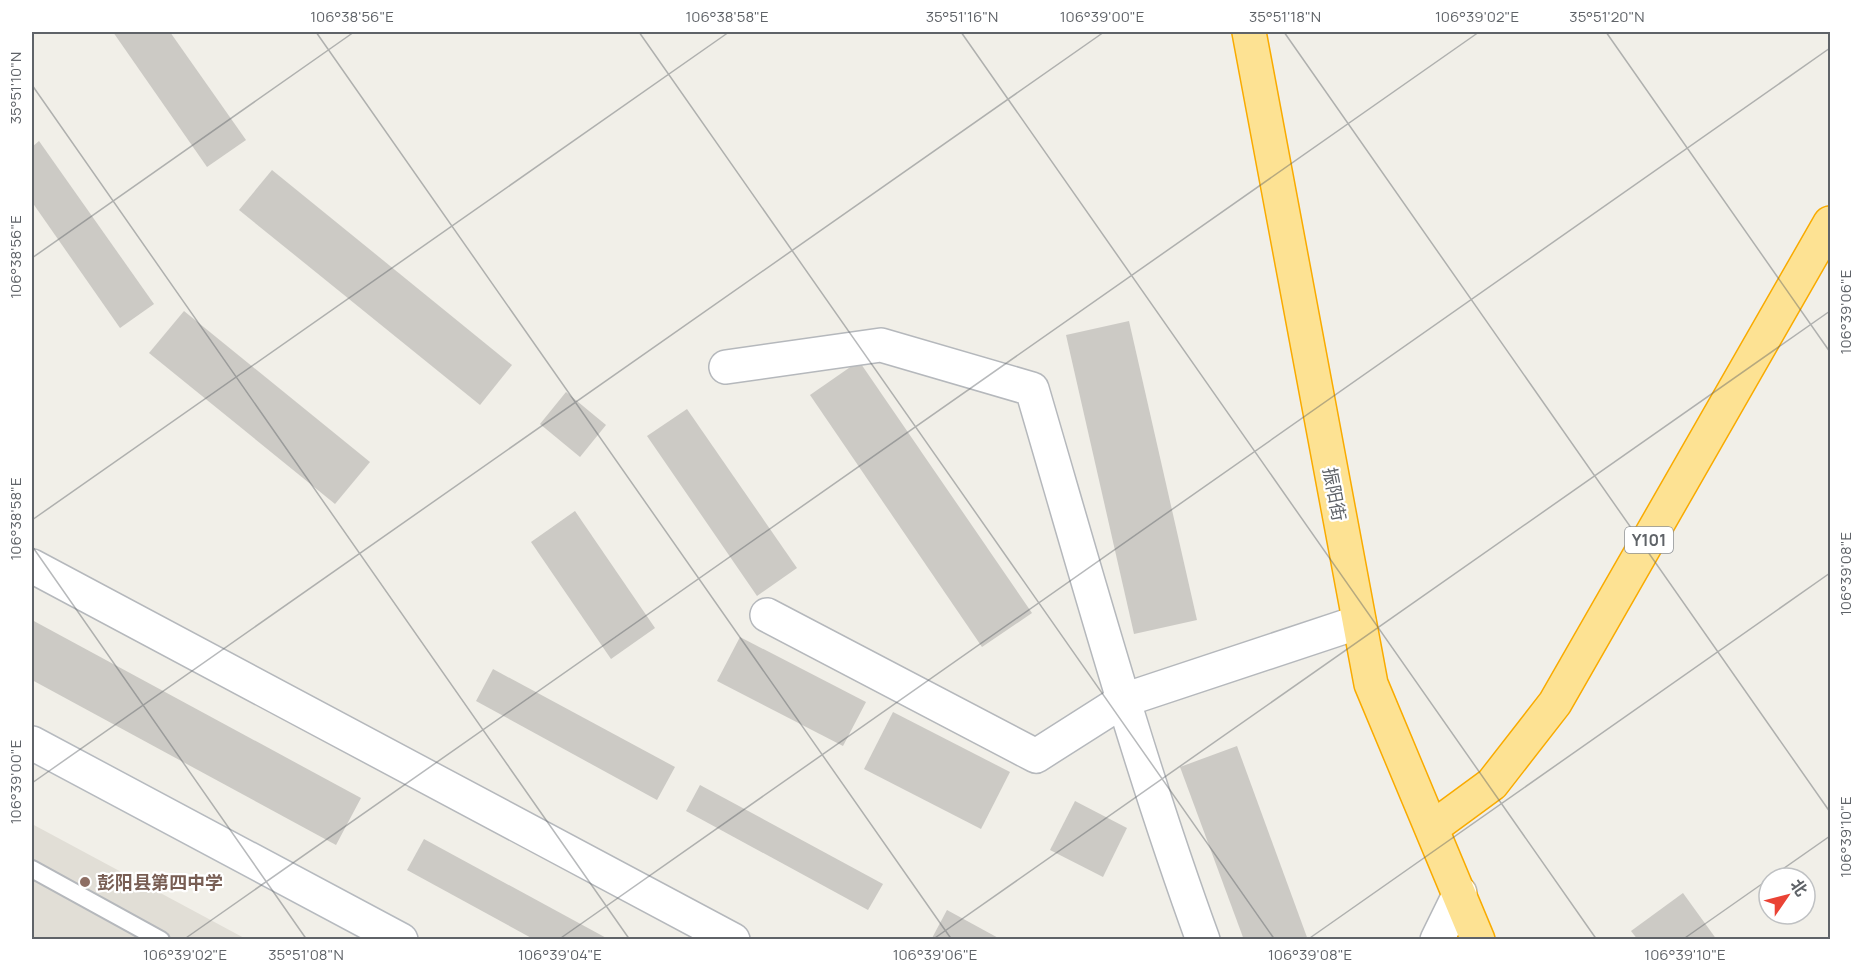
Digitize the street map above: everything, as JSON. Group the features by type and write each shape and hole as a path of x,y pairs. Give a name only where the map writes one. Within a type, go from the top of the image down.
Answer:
{"highway":[{"name":"振阳街","path":"1249,32 1371,684 1478,939"},
{"name":"Y101","path":"1432,828 1492,784 1555,703 1830,223"}],"street":[{"path":"726,367 881,345 1032,389 1124,700 1173,856 1203,939"},
{"path":"32,566 733,939"},
{"path":"767,615 1036,756 1124,700 1359,622"},
{"path":"32,743 401,939"},
{"path":"1437,939 1460,893"}],"lane":[{"path":"32,869 160,939"}],"shaded area":[{"name":"彭阳县第四中学","path":"32,824 246,939 32,939"}],"building":[{"path":"113,32 170,32 246,140 207,167"},
{"path":"39,141 154,304 120,328 32,202 32,147"},
{"path":"272,170 512,365 480,405 239,210"},
{"path":"184,311 370,462 335,504 149,353"},
{"path":"1129,321 1197,620 1134,634 1066,335"},
{"path":"859,361 1032,613 982,647 810,395"},
{"path":"566,392 606,425 580,457 540,424"},
{"path":"687,409 797,568 757,596 647,436"},
{"path":"575,511 655,628 611,659 531,542"},
{"path":"32,620 361,798 336,845 32,680"},
{"path":"740,637 866,702 843,746 717,681"},
{"path":"493,669 675,767 657,800 476,701"},
{"path":"893,712 1010,772 981,829 864,769"},
{"path":"1237,746 1308,940 1244,940 1180,767"},
{"path":"700,785 883,884 868,910 686,811"},
{"path":"1075,801 1127,828 1103,877 1050,850"},
{"path":"424,839 610,940 535,940 407,870"},
{"path":"1683,893 1717,940 1638,940 1631,931"},
{"path":"947,910 1002,940 931,940"}],"place":[{"name":"彭阳县第四中学","path":"85,882"}]}
